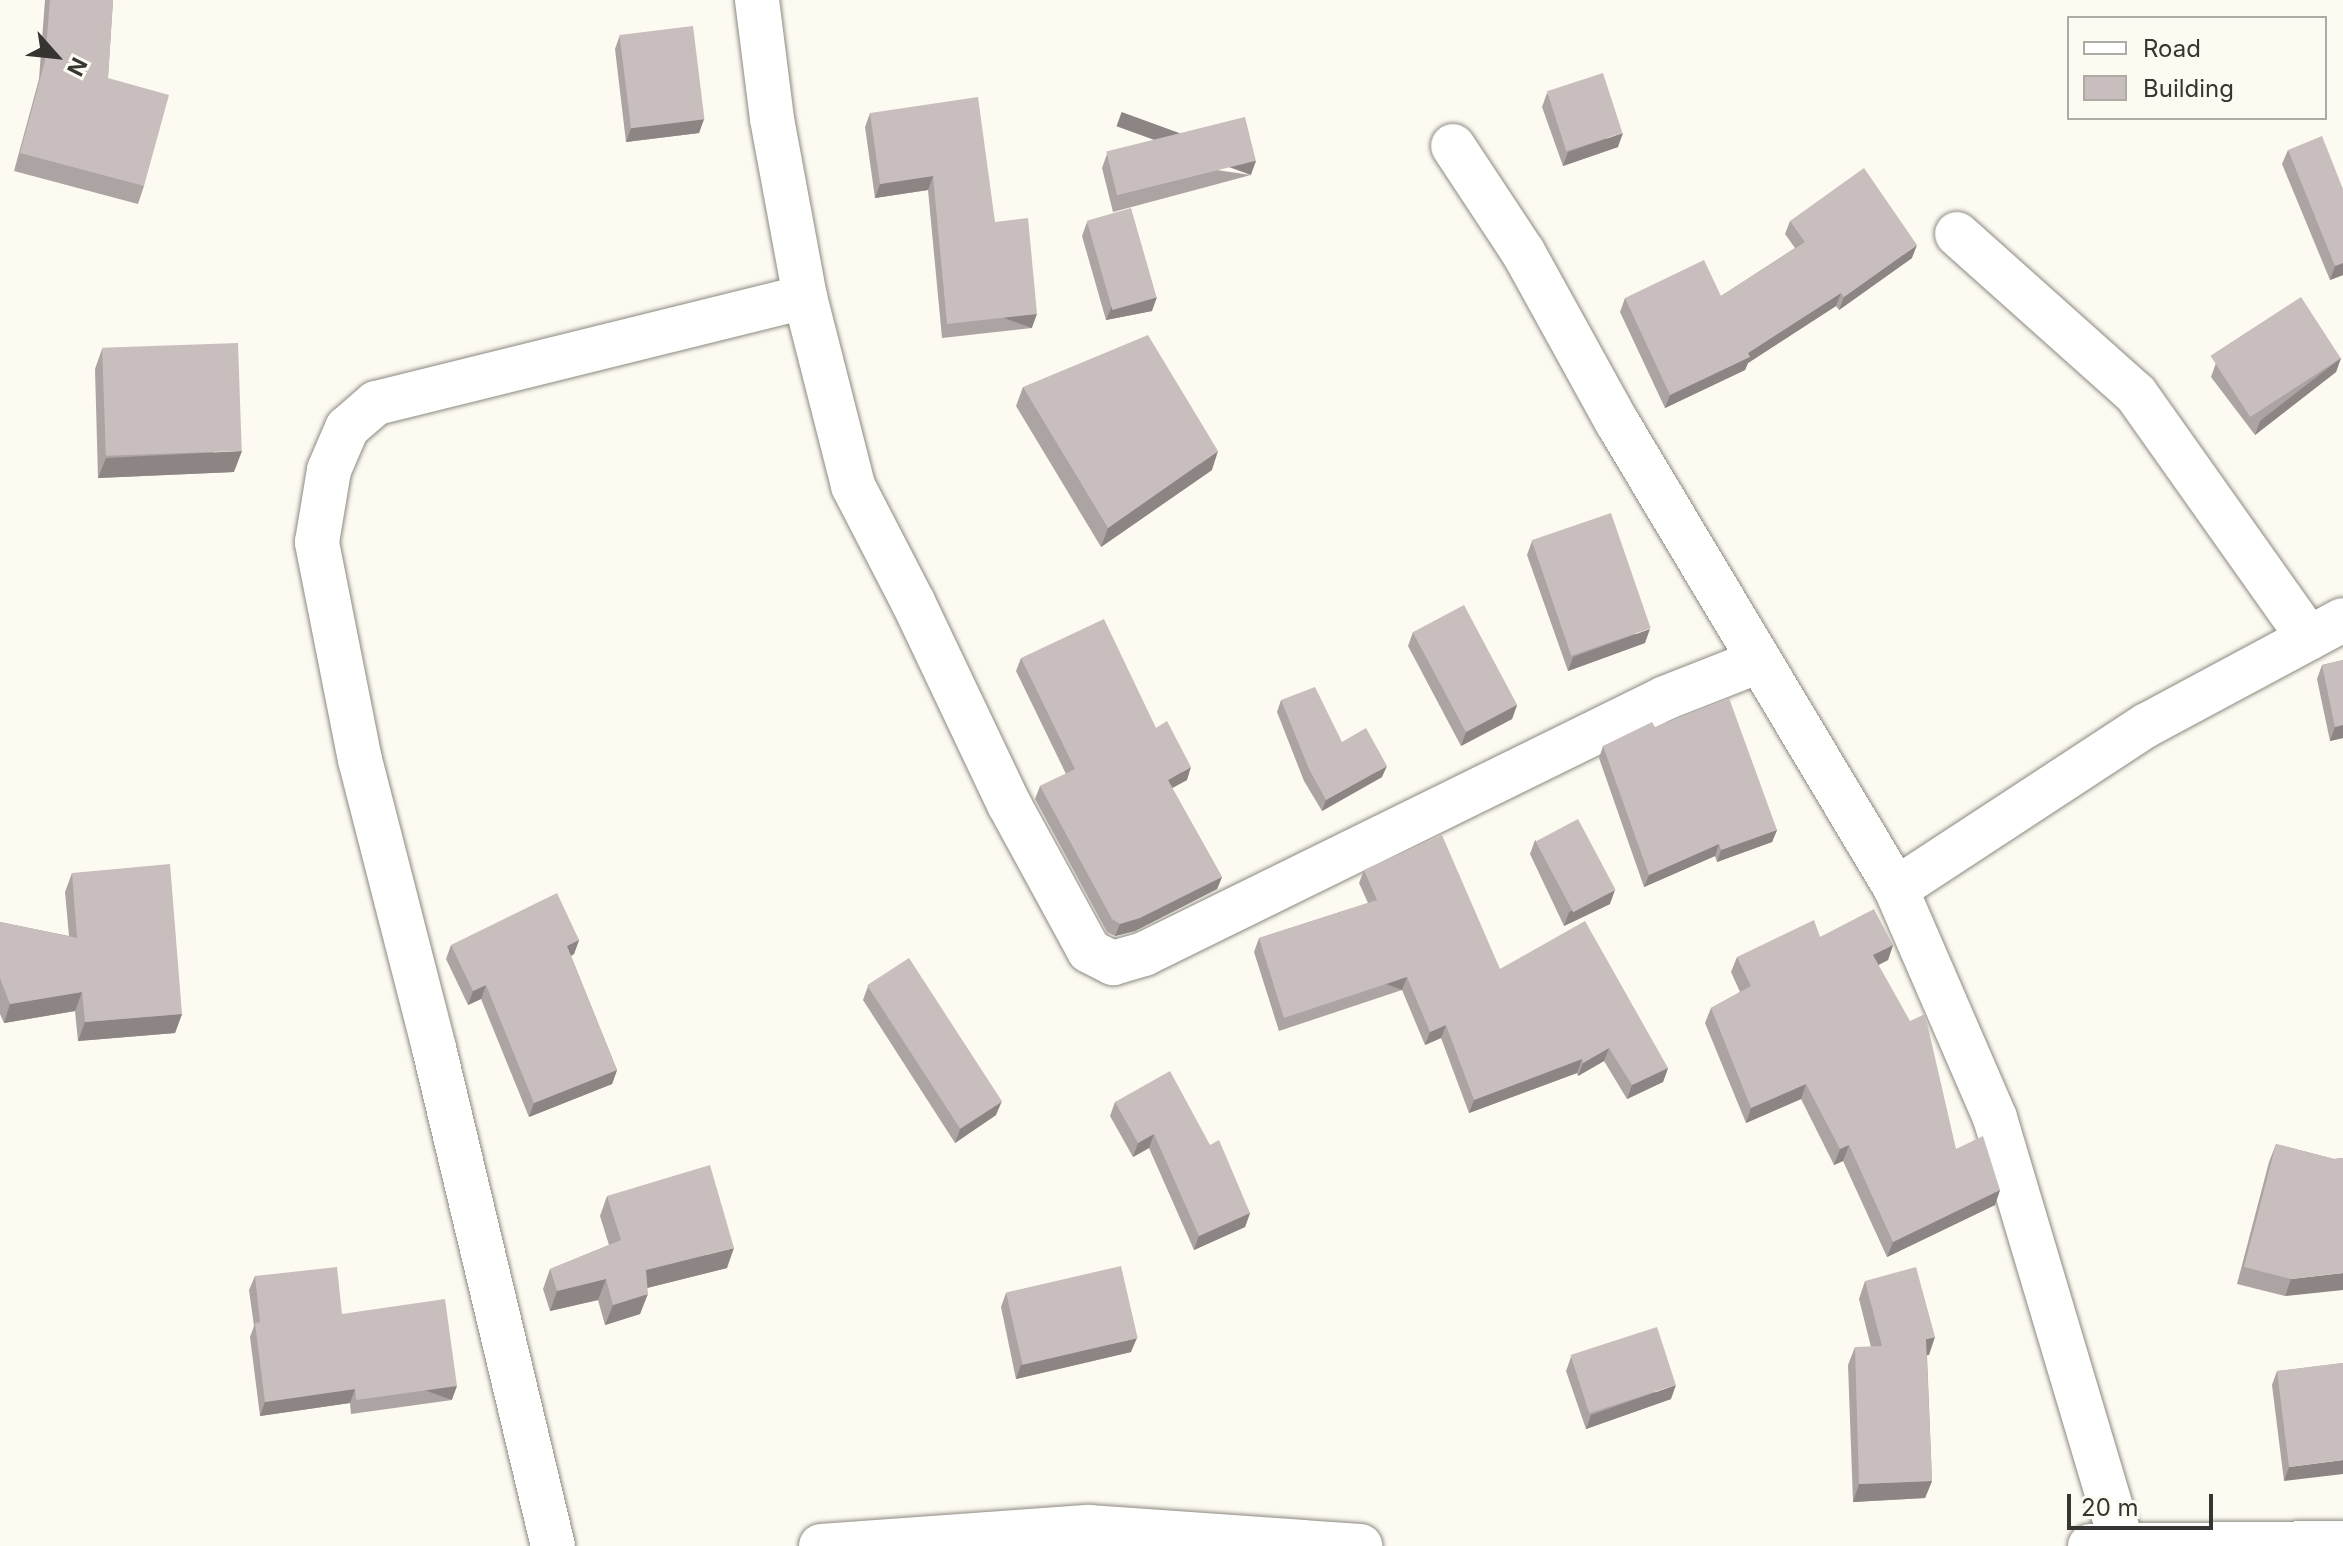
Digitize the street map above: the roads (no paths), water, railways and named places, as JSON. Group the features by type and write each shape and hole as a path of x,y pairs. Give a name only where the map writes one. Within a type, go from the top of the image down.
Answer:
{"street":[{"path":"757,0 772,119 805,297 853,486 913,602 1009,804 1089,951 1113,963 1144,954 1665,698 1759,661"},
{"path":"1453,146 1523,252 1617,422 1896,889 1995,1118 2122,1545"},
{"path":"1896,889 2147,725 2326,629 2136,394 1957,234"},
{"path":"553,1546 434,1048 360,760 317,542 329,470 347,428 376,403 805,297"},
{"path":"821,1546 1089,1527 1360,1546"},
{"path":"2090,1546 2343,1543"}]}
